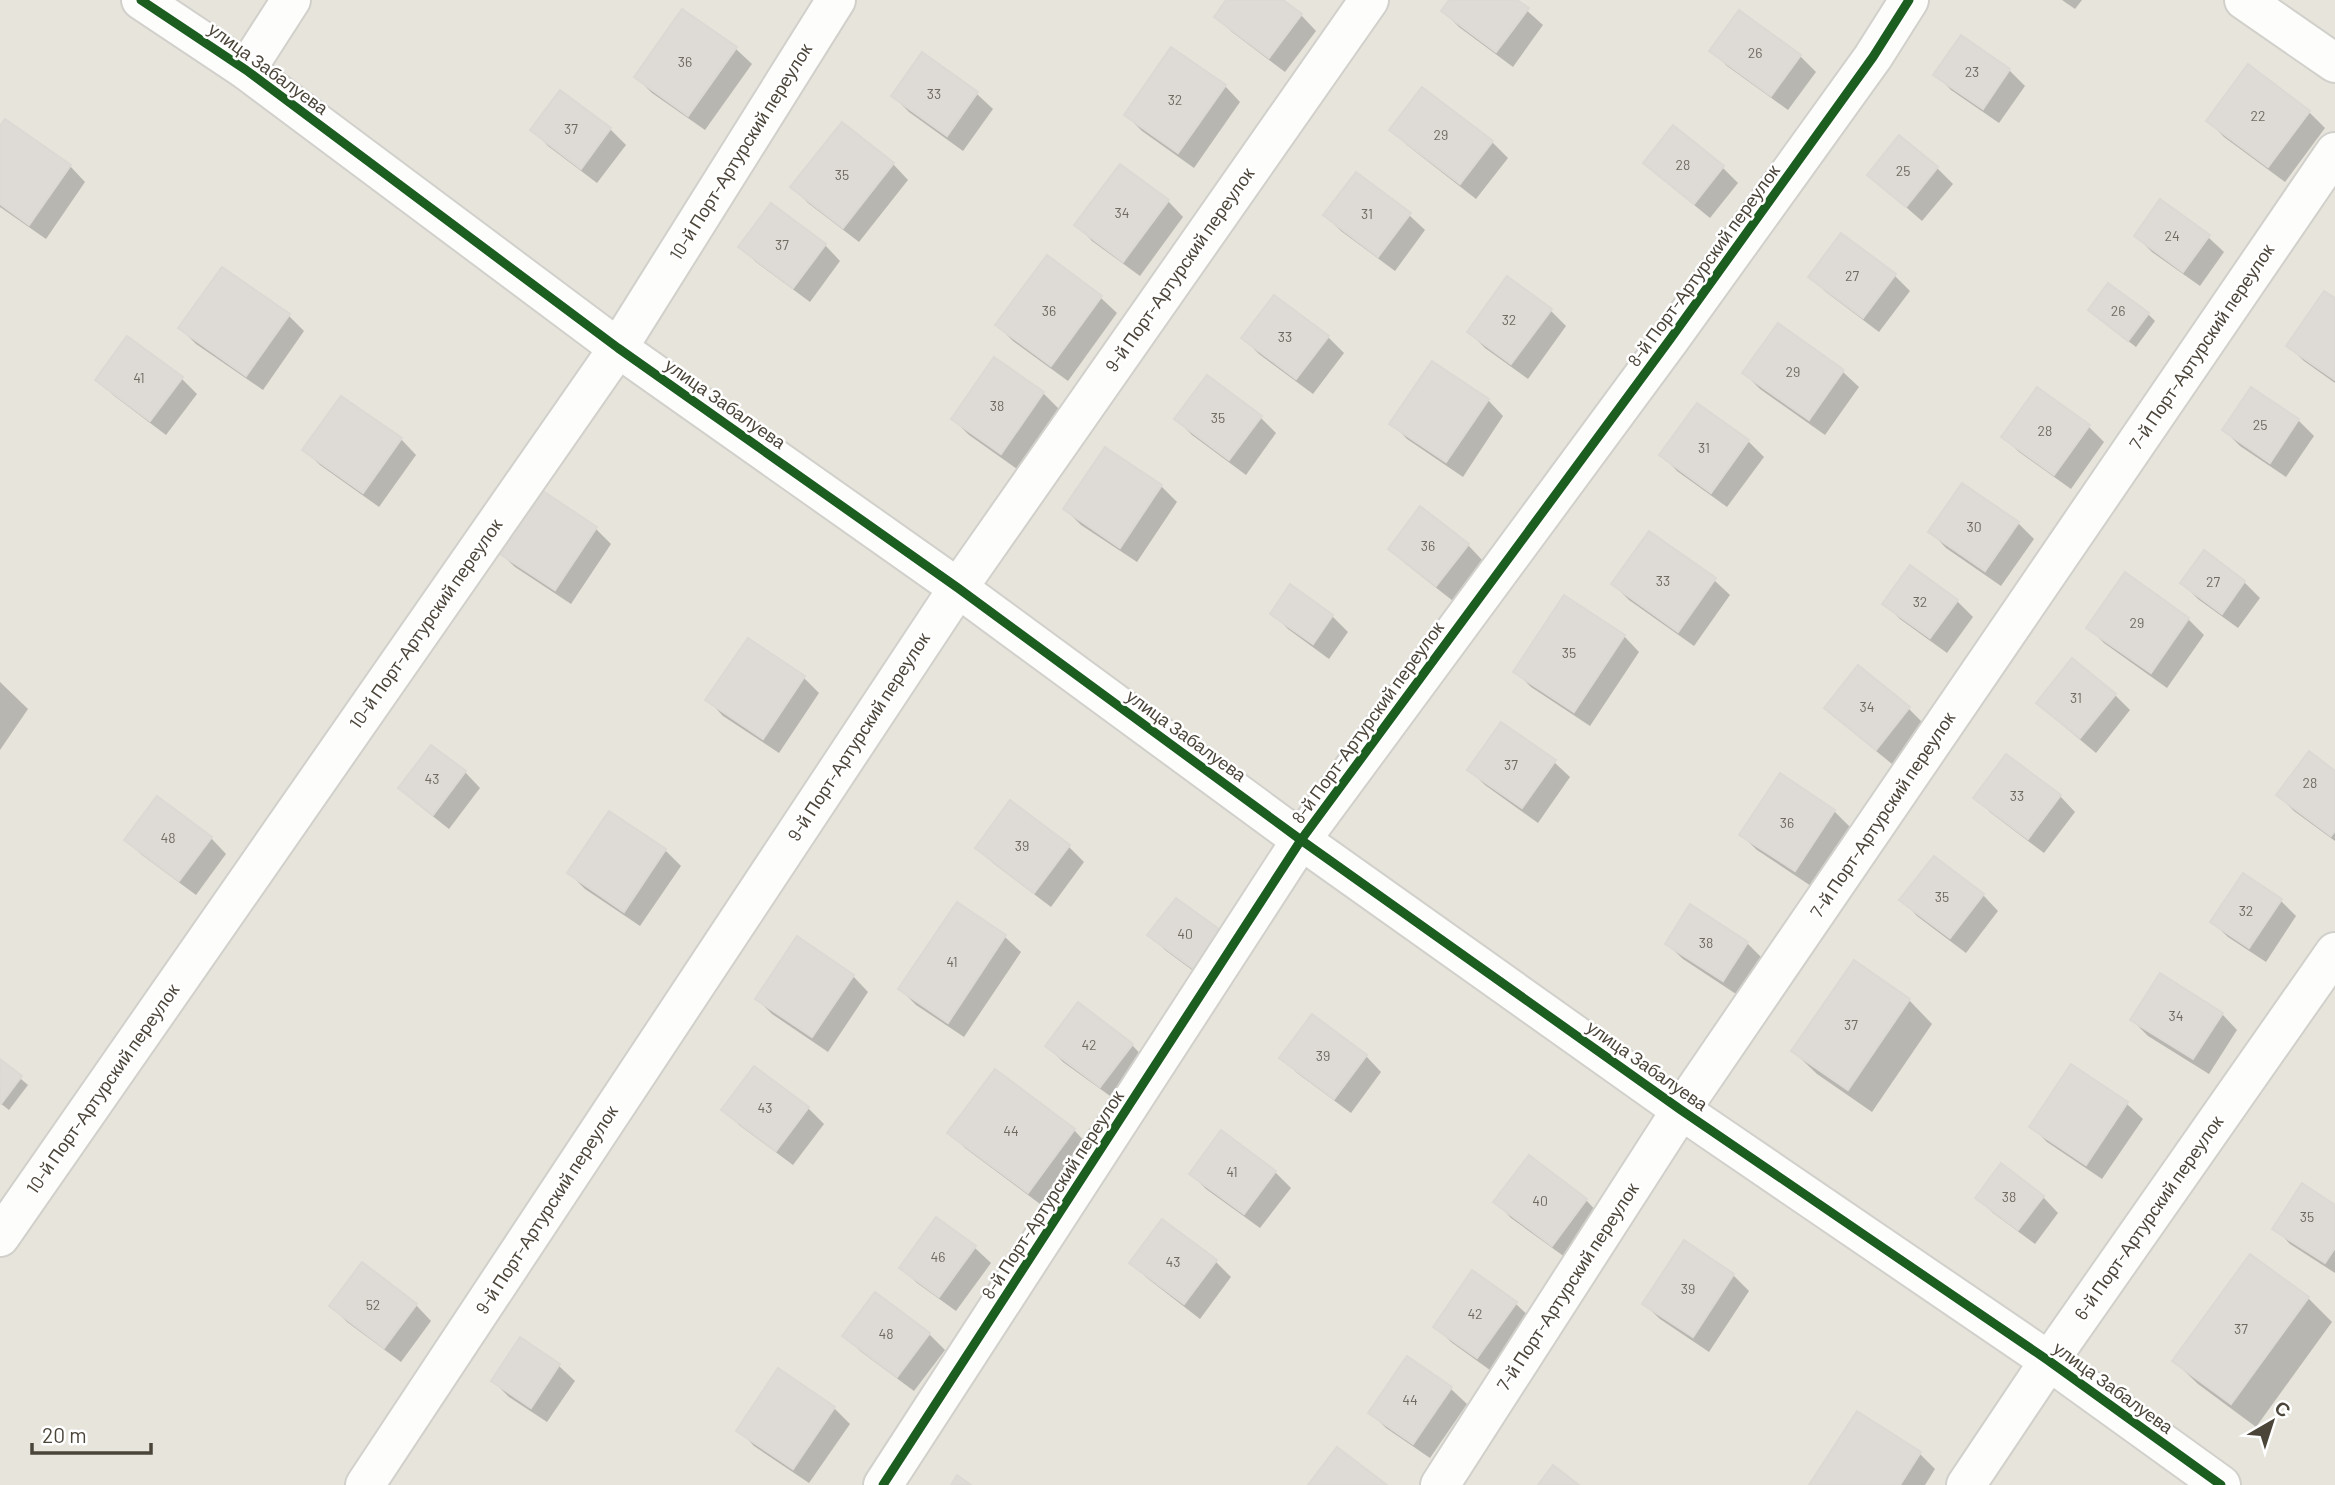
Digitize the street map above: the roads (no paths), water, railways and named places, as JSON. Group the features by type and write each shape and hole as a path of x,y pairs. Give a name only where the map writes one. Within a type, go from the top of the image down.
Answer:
{"street":[{"name":"улица Забалуева","path":"141,0 246,70 618,348 958,588 1301,840 1681,1110 2049,1361 2221,1485"},
{"path":"246,70 291,0"},
{"name":"10-й Порт-Артурский переулок","path":"0,1237 618,348 836,0"},
{"name":"9-й Порт-Артурский переулок","path":"365,1485 958,588 1368,0"},
{"name":"8-й Порт-Артурский переулок","path":"883,1485 1301,840 1671,338 1873,57 1909,0"},
{"path":"2244,0 2335,63"},
{"name":"7-й Порт-Артурский переулок","path":"1440,1485 1681,1110 2335,152"},
{"name":"6-й Порт-Артурский переулок","path":"1966,1485 2049,1361 2335,952"}]}
